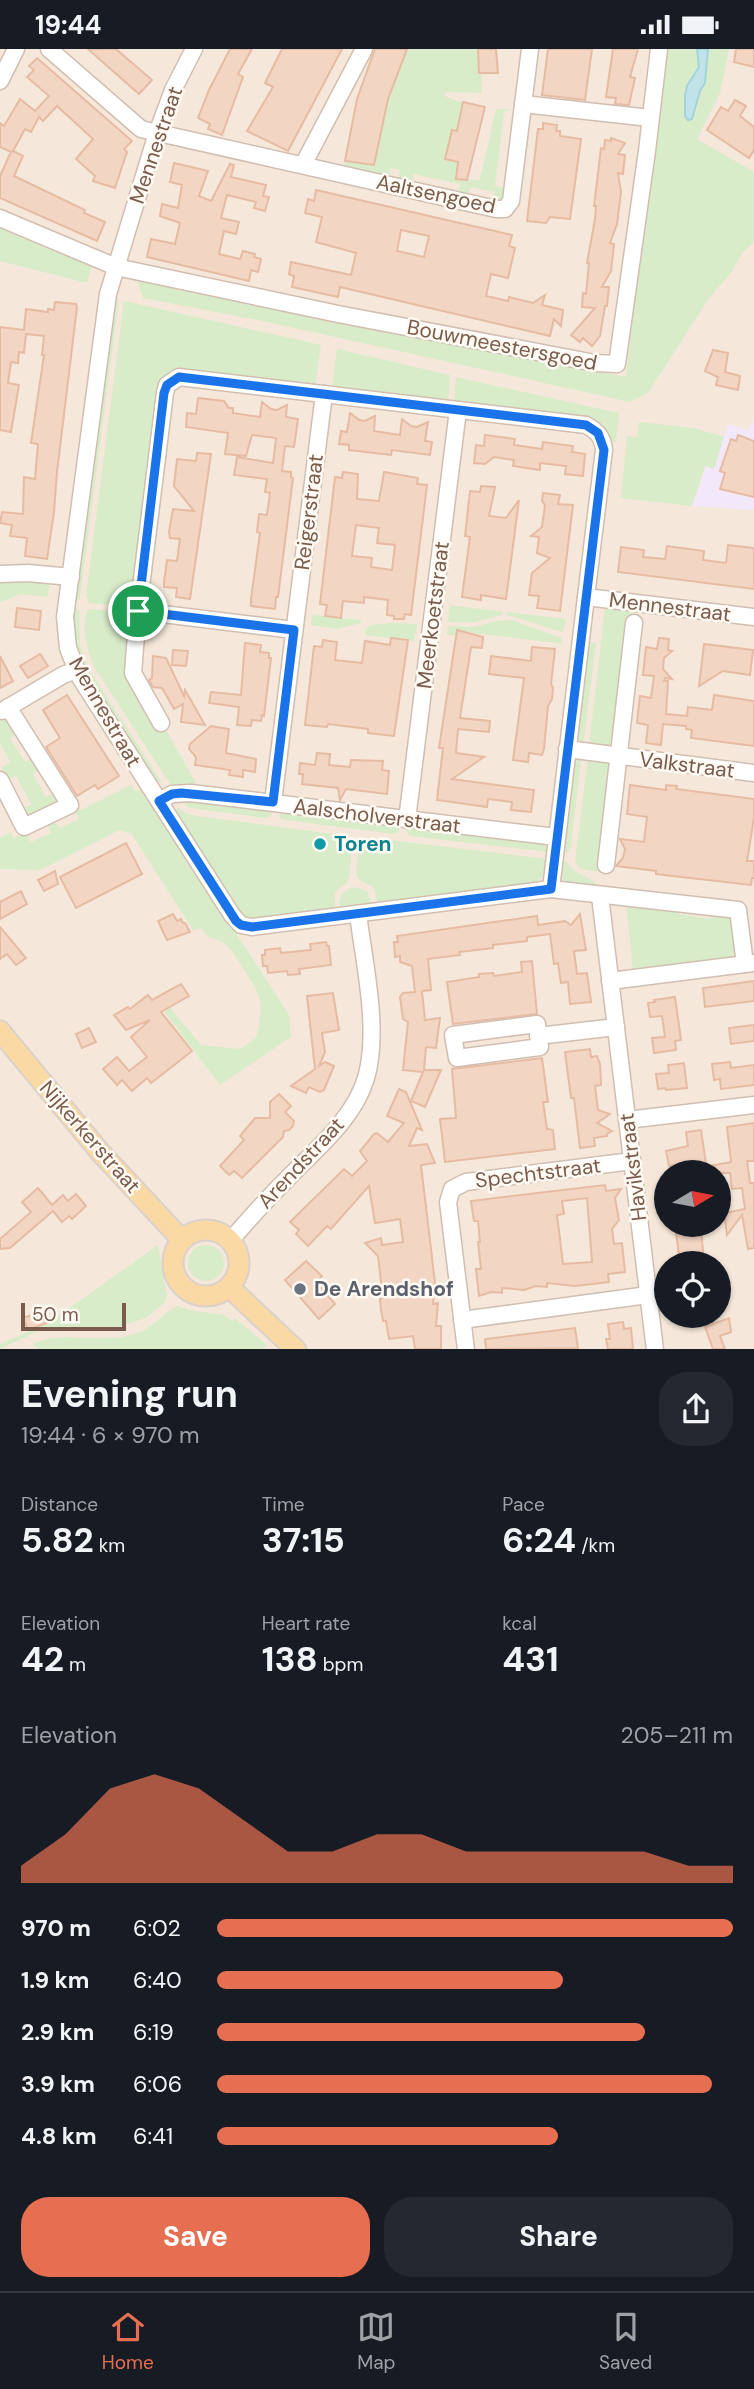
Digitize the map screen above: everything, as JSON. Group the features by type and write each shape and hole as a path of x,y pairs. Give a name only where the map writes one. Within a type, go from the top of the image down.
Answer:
{"main road":[{"name":"Nijkerkerstraat","path":"0,1031 100,1152 182,1240"},
{"path":"201,1230 222,1234 230,1241 239,1259 235,1279 229,1287 221,1293 200,1296 182,1286 173,1268 176,1248 182,1240 201,1230"},
{"path":"229,1287 296,1349"}],"street":[{"path":"0,81 16,49"},
{"name":"Aaltsengoed","path":"49,49 141,129 496,209 505,209 511,201 530,49"},
{"name":"Mennestraat","path":"194,49 173,90 157,132 108,293 66,603 66,633 76,670 232,915 241,925 252,927 551,889 738,910 750,963"},
{"path":"303,165 364,49"},
{"name":"Bouwmeestersgoed","path":"116,267 352,317 594,363 617,365 659,49"},
{"path":"523,104 650,118"},
{"path":"0,218 116,267"},
{"path":"161,723 133,673 138,611 167,385 172,379 185,377 586,425 601,437 604,450 586,597"},
{"name":"Reigerstraat","path":"273,802 324,394"},
{"name":"Meerkoetstraat","path":"407,820 458,410"},
{"path":"0,573 71,577"},
{"name":"Mennestraat","path":"551,889 586,597 754,617"},
{"path":"138,611 294,630"},
{"name":"Valkstraat","path":"606,865 634,623"},
{"path":"0,780 24,827 71,805 4,709 76,670"},
{"name":"Valkstraat","path":"567,749 754,773"},
{"name":"Aalscholverstraat","path":"159,801 172,794 181,793 556,837"},
{"name":"Havikstraat","path":"600,896 655,1349"},
{"name":"Arendstraat","path":"230,1241 336,1129 354,1105 366,1078 370,1044 369,1009 358,914"},
{"path":"610,981 750,963"},
{"path":"537,1024 538,1036 540,1047 457,1058 453,1035 537,1024"},
{"path":"538,1036 616,1027"},
{"path":"627,1120 754,1105"},
{"name":"Spechtstraat","path":"466,1349 448,1202 449,1194 455,1187 466,1182 632,1161"},
{"path":"462,1320 648,1296"}],"shaded area":[{"path":"0,49 754,49 754,1349 0,1349"},
{"path":"754,417 754,510 692,506 706,466 714,469 728,424 749,430"}],"green space":[{"path":"406,49 481,49 482,93 445,92 445,96 453,100 472,104 456,179 480,180 496,109 514,110 504,111 495,186 508,188 503,202 493,203 495,192 470,187 468,197 458,194 460,184 414,174 412,184 398,181 400,170 391,168 388,179 344,168 345,160 373,164 381,116"},
{"path":"663,49 729,49 720,93 697,139 754,172 754,242 742,253 731,273 709,298 648,393 630,402 263,321 143,298 137,279 626,377"},
{"path":"0,228 92,267 87,283 0,261"},
{"path":"114,298 119,299 78,600 75,599"},
{"path":"124,301 321,345 315,387 177,371 167,375 133,607 89,603 86,596"},
{"path":"337,349 450,375 448,403 332,388"},
{"path":"456,377 619,413 616,442 609,441 603,428 454,403"},
{"path":"639,422 694,428 724,437 714,469 705,466 692,506 621,498 627,436 637,437"},
{"path":"0,580 50,581 48,597 21,594 0,602"},
{"path":"450,605 504,612 502,615 474,622 448,622"},
{"path":"74,607 79,610 80,644 87,666 162,783 153,779 88,679 77,657 72,625"},
{"path":"605,607 633,610 616,741 612,747 589,746"},
{"path":"87,610 132,615 126,673 162,723 195,781 194,787 170,784 95,668 85,632"},
{"path":"507,612 566,619 563,632 507,615"},
{"path":"312,615 361,620 361,623 338,629 311,625"},
{"path":"512,620 561,638 563,644 457,631 455,635 447,635 448,626 474,627"},
{"path":"417,624 414,641 365,635 366,628 370,625"},
{"path":"588,642 596,643 583,745 576,736"},
{"path":"0,717 7,719 19,732 10,739 25,762 34,756 41,768 33,774 46,797 57,791 53,804 30,816 22,809 31,804 16,776 7,780 1,768 10,762 0,743"},
{"path":"581,758 571,846 568,852 561,855 573,764"},
{"path":"588,758 607,760 612,764 602,861 597,872 579,868 575,861"},
{"path":"131,785 135,791 143,789 289,1015 291,1036 220,1085 154,998 168,1005 201,1045 240,1049 256,1038 260,1015 257,992 227,945 208,936 201,928 193,930 131,833 119,830 41,870 0,869 0,838 11,832 14,838 26,832 31,842 51,833 46,823 54,819 59,828 79,819 74,809 78,806 81,810"},
{"path":"184,798 273,809 271,816 265,818 190,808 180,800"},
{"path":"177,807 187,814 197,816 348,836 351,852 350,873 347,882 335,894 335,909 249,920 240,915 176,814"},
{"path":"279,809 401,824 399,831 394,834 285,820 280,818"},
{"path":"406,825 540,842 548,848 548,852 410,836"},
{"path":"365,837 547,859 544,875 534,884 378,904 373,887 356,875 359,843"},
{"path":"560,860 566,861 574,871 591,880 599,888 564,881 560,873"},
{"path":"354,887 367,891 372,905 340,909 339,901 342,895"},
{"path":"626,903 674,909 678,914 710,919 717,913 731,916 737,951 729,959 633,972"},
{"path":"158,1245 167,1295 164,1303 146,1318 118,1327 49,1328 0,1349 0,1344 50,1322"},
{"path":"206,1245 219,1250 224,1263 219,1276 206,1281 193,1276 188,1263 193,1250"},
{"path":"177,1306 224,1315 232,1321 235,1318 267,1345 263,1349 38,1349 33,1344 57,1338 131,1335 146,1329"}],"water":[{"path":"697,49 708,49 705,83 692,119 688,120 685,116 685,96 687,86 699,67"}],"building":[{"path":"88,49 116,49 152,80 139,94"},
{"path":"230,49 252,49 238,74 243,77 222,135 208,129 210,124 198,118"},
{"path":"282,49 342,49 288,151 247,131 273,87 265,83"},
{"path":"375,49 407,49 388,99 374,165 345,161 357,99"},
{"path":"478,49 496,49 498,73 479,73"},
{"path":"548,49 592,49 585,100 542,95"},
{"path":"613,49 638,49 630,77 635,78 629,105 615,104 616,98 606,97"},
{"path":"736,49 754,49 754,67 734,62"},
{"path":"37,58 132,141 124,149 127,152 115,188 93,181 95,176 76,159 93,139 57,106 43,121 39,117 31,132 25,129 13,151 23,156 14,176 105,222 97,241 0,198 0,176 11,152 0,147 0,123 4,126 20,99 35,111 49,96 27,77 34,70 29,66"},
{"path":"735,100 746,106 740,116 754,127 754,150 749,158 707,130 721,107 728,111"},
{"path":"463,102 485,107 467,180 456,179 458,162 445,159 452,130 457,131"},
{"path":"543,123 557,125 556,131 560,131 560,136 581,139 570,219 550,217 546,223 527,221 538,129 543,129"},
{"path":"611,138 625,143 618,154 625,155 623,174 618,173 621,192 617,224 610,243 614,244 611,271 602,287 609,287 607,306 600,336 592,346 583,338 580,342 571,335 595,308 582,307 583,293 586,294 587,263 595,219 601,148 604,149 605,140 611,141"},
{"path":"174,163 208,171 199,196 211,201 230,164 234,165 231,177 266,185 263,196 269,197 265,211 254,208 256,202 227,195 221,218 239,222 236,234 224,231 219,254 240,259 243,251 255,254 254,257 261,259 258,272 251,270 249,281 147,257 151,239 175,244 180,223 160,216 162,204 178,208 182,185 170,182"},
{"path":"316,190 512,235 509,246 515,248 508,278 491,274 486,296 508,301 509,297 533,303 545,295 542,305 563,310 561,326 554,319 550,336 340,287 338,297 292,287 294,276 289,274 291,262 351,275 356,253 316,242 322,217 305,213 308,199 314,201","holes":["401,230 429,236 424,257 397,251"]},
{"path":"55,302 76,304 77,307 47,559 25,556 27,538 10,536 12,525 0,523 2,512 23,514 24,477 35,479 38,444 31,443 44,355 44,336 26,334 24,353 19,352 18,363 11,362 8,383 19,385 11,432 0,430 0,327 24,330 26,309 48,312 48,309 54,310"},
{"path":"713,350 728,353 725,372 740,376 738,390 716,385 718,377 705,371"},
{"path":"198,398 224,401 229,408 233,408 233,413 260,417 262,402 277,410 287,405 286,417 298,419 294,447 285,446 282,471 291,472 293,478 275,609 251,606 260,533 257,532 259,514 267,515 270,493 265,492 267,479 234,475 237,457 273,463 276,438 252,435 246,456 225,454 228,433 186,427 187,413 196,414"},
{"path":"350,413 365,421 375,416 374,431 400,435 402,419 417,427 428,422 425,441 432,442 430,455 392,450 391,455 349,450 349,445 339,444 341,431 347,432"},
{"path":"485,435 515,439 514,445 542,449 543,442 573,446 572,452 585,454 583,476 565,474 566,466 540,463 540,470 513,466 514,460 494,457 485,464 474,463 476,445 484,446"},
{"path":"738,435 754,441 754,497 720,489 725,473 720,471 731,439 736,441"},
{"path":"197,453 211,454 190,599 176,597 177,588 164,587 164,582 167,560 177,561 180,539 170,538 173,509 194,511 174,486 177,459 196,461"},
{"path":"343,472 358,474 357,499 379,501 384,472 418,478 417,484 427,485 411,615 405,614 404,619 394,619 394,616 387,615 388,600 364,597 364,603 343,601 341,618 325,616 327,605 320,604 335,477 342,478","holes":["356,525 379,528 377,543 395,545 392,570 371,567 372,558 352,556"]},
{"path":"481,486 495,487 489,516 506,518 519,500 506,599 481,595 481,600 462,597 470,537 465,536 470,491 480,492"},
{"path":"543,493 560,495 558,504 573,505 560,611 537,608 539,596 529,595 532,573 550,558 537,553 539,537 531,536 542,527 545,505 542,501"},
{"path":"728,545 754,548 754,589 618,572 621,547 644,550 643,557 665,559 667,546 704,551 703,560 726,563"},
{"path":"17,608 41,611 39,630 15,627"},
{"path":"457,630 483,637 482,648 471,647 460,718 490,721 489,732 458,729 456,753 484,757 452,779 534,790 531,812 511,810 512,802 488,799 487,807 437,800 443,748 439,748"},
{"path":"391,638 408,640 394,736 368,733 368,729 328,724 327,727 305,725 314,646 322,647 323,640 337,642 335,660 362,663 365,641 390,645"},
{"path":"659,638 669,639 668,650 672,651 664,658 663,669 672,679 665,678 664,681 668,681 666,714 687,716 688,707 712,710 714,695 754,701 754,746 691,738 692,730 686,729 686,726 663,724 661,745 646,743 648,725 637,723 640,696 651,698 654,676 643,675 646,647 657,649"},
{"path":"245,643 261,645 260,652 269,653 271,658 264,716 262,715 261,721 252,720 251,726 237,725 239,707 209,703 211,692 241,695"},
{"path":"704,644 753,650 750,675 723,671 699,686"},
{"path":"532,647 555,649 552,699 548,706 544,749 542,755 529,753 528,762 513,760 524,678 489,674 491,656 531,661"},
{"path":"173,650 188,651 186,666 172,665"},
{"path":"40,654 48,666 28,678 20,666"},
{"path":"0,656 13,681 0,688"},
{"path":"153,656 166,658 184,696 185,690 205,725 181,722 183,704 174,709 162,688 153,687 149,680 152,678"},
{"path":"67,695 119,776 98,789 95,785 77,796 46,747 60,738 43,710"},
{"path":"211,726 229,729 226,753 256,759 255,772 243,770 243,777 229,775 230,770 195,765 196,757 189,749 190,744"},
{"path":"317,753 330,754 329,765 350,767 351,760 383,761 382,770 389,771 387,794 346,789 340,800 338,788 302,784 300,763 315,765"},
{"path":"630,785 666,790 666,785 677,786 676,789 754,799 754,818 747,861 754,861 754,878 751,885 656,874 656,871 616,866 623,858 625,849 620,839 644,842 647,817 627,814"},
{"path":"126,843 142,874 76,908 60,877"},
{"path":"55,871 58,884 44,891 38,880"},
{"path":"21,891 27,904 0,919 0,902"},
{"path":"173,914 177,921 181,919 185,923 190,932 167,940 158,921"},
{"path":"580,914 586,950 574,951 577,974 587,973 591,1002 570,1004 568,982 561,983 558,963 554,964 550,934 527,937 527,941 493,945 493,948 459,952 460,955 428,959 431,990 422,991 425,1020 440,1018 436,1048 426,1047 424,1070 441,1070 425,1107 411,1101 423,1072 403,1070 408,1022 403,1019 400,997 403,993 415,992 412,966 400,962 400,956 395,957 394,942 398,942 397,936 537,916 538,925 565,921 571,925"},
{"path":"0,927 26,958 16,965 7,954 0,959"},
{"path":"326,942 331,965 299,969 300,974 288,975 287,971 268,973 267,966 263,966 262,955 265,955 265,950 280,948 281,953 311,950 310,944"},
{"path":"532,961 537,1014 453,1024 447,982 479,977 479,974 493,973 494,976 522,972 521,962"},
{"path":"754,981 754,1001 705,1007 703,988"},
{"path":"181,984 189,996 161,1012 192,1051 151,1083 147,1078 132,1091 122,1080 117,1085 103,1069 117,1057 129,1071 147,1057 131,1037 150,1020 126,1030 114,1015 128,1007 130,1009 148,995 152,1000"},
{"path":"333,993 339,1030 322,1033 325,1052 319,1066 325,1062 334,1066 324,1090 320,1092 309,1087 306,1093 291,1086 315,1069 307,996"},
{"path":"675,997 681,1040 675,1041 676,1050 654,1053 652,1038 665,1037 662,1016 650,1017 648,1003"},
{"path":"754,1025 754,1041 731,1044 729,1028"},
{"path":"89,1028 96,1042 82,1048 76,1034"},
{"path":"590,1049 591,1057 597,1056 600,1064 601,1085 595,1086 598,1110 610,1114 597,1123 612,1131 607,1136 594,1138 595,1146 580,1148 565,1052"},
{"path":"542,1058 548,1102 543,1102 547,1129 553,1130 555,1149 445,1162 440,1119 456,1118 452,1069"},
{"path":"730,1062 731,1068 754,1065 754,1085 721,1089 720,1079 714,1080 712,1064"},
{"path":"684,1063 687,1088 658,1089 656,1074 669,1073 668,1065"},
{"path":"399,1089 406,1092 422,1130 417,1128 409,1146 427,1144 435,1163 421,1165 435,1283 433,1304 438,1303 436,1326 441,1326 441,1349 415,1349 413,1336 389,1339 381,1310 380,1299 383,1298 378,1256 365,1243 381,1238 382,1245 403,1242 400,1219 375,1223 369,1186 331,1229 327,1226 308,1246 296,1234 299,1230 290,1222 344,1169 352,1176 367,1161 360,1151 374,1134 377,1133 388,1142 404,1123 387,1116"},
{"path":"279,1094 291,1106 285,1112 294,1121 293,1126 284,1131 283,1137 242,1178 234,1171 229,1175 220,1166 244,1140 240,1136 255,1118 270,1118 270,1102"},
{"path":"754,1123 754,1161 747,1161 750,1183 754,1183 754,1248 748,1249 742,1215 732,1228 732,1211 745,1209 742,1188 732,1189 732,1160 727,1127"},
{"path":"701,1130 705,1160 668,1160 666,1151 688,1146 686,1132"},
{"path":"605,1185 606,1191 621,1189 615,1198 619,1220 612,1229 614,1244 622,1243 625,1272 608,1274 609,1282 575,1286 547,1283 547,1287 536,1286 524,1290 502,1288 502,1293 491,1292 479,1296 476,1269 481,1269 480,1242 478,1221 474,1221 471,1201","holes":["587,1198 592,1262 563,1264 557,1215 564,1214 562,1201"]},
{"path":"38,1188 52,1205 63,1195 68,1201 76,1194 86,1206 72,1219 69,1216 62,1222 53,1211 10,1248 0,1249 0,1239 31,1212 22,1202"},
{"path":"677,1237 702,1237 703,1251 678,1251"},
{"path":"306,1261 322,1276 316,1282 335,1304 319,1319 285,1280"},
{"path":"45,1310 49,1322 28,1330 23,1318"},
{"path":"623,1322 624,1329 631,1328 633,1349 608,1349 608,1324"},
{"path":"575,1328 578,1348 486,1349 485,1339"},
{"path":"705,1328 730,1328 731,1332 720,1336 725,1349 713,1349"}],"place":[{"name":"Toren","path":"320,844"},
{"name":"De Arendshof","path":"300,1289"}],"route":[{"path":"172,379 204,379 586,425 593,429 601,437 604,450 551,889 252,927 241,925 159,801 172,794 181,793 273,802 294,630 138,611 164,393 172,379"}]}
